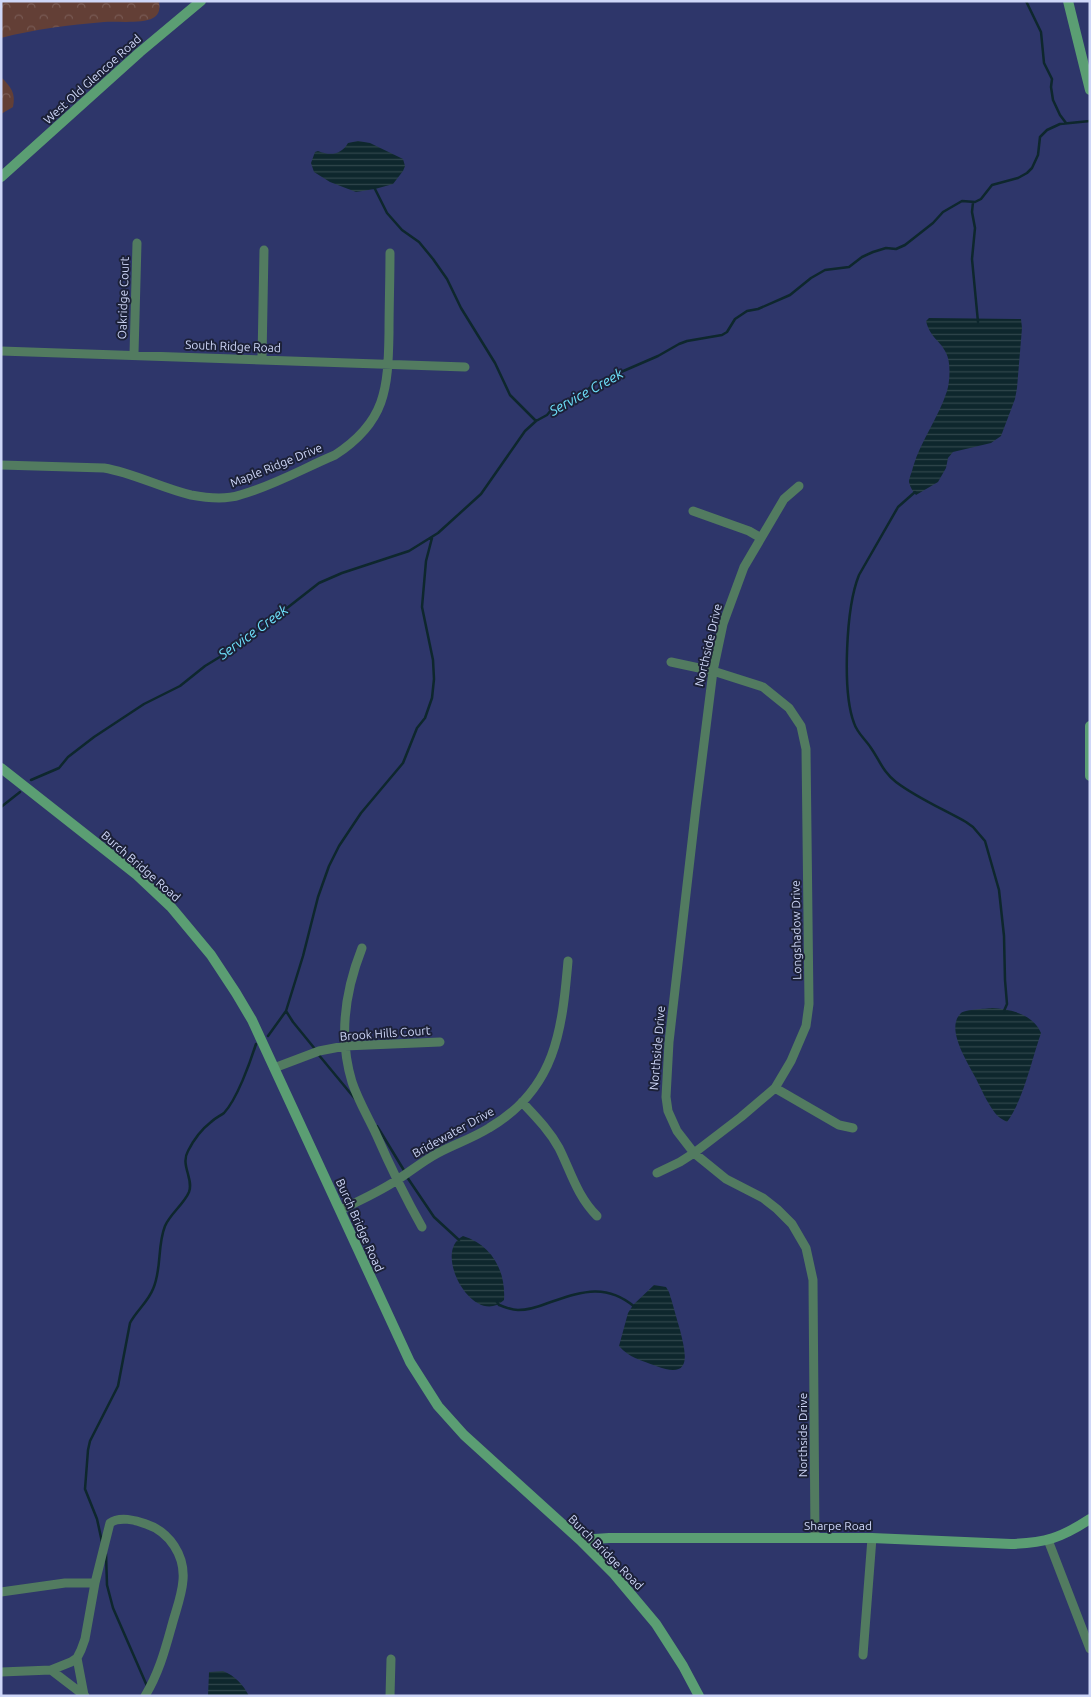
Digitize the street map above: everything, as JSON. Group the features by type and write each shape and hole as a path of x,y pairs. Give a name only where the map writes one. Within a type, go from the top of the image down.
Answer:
{"street":[{"name":"West Old Glencoe Road","path":"1,177 140,52 201,1"},
{"path":"1068,1 1090,90"},
{"name":"Oakridge Court","path":"134,354 137,243"},
{"path":"262,359 264,250"},
{"name":"Maple Ridge Drive","path":"1,465 104,468 120,471 192,495 216,498 240,496 335,455 359,437 372,420 382,401 388,364 390,253"},
{"name":"South Ridge Road","path":"1,351 134,354 465,367"},
{"name":"Northside Drive","path":"799,486 784,499 744,567 723,624 713,672 669,1042 666,1097 668,1111 677,1131 694,1153 726,1179 763,1198 778,1209 792,1224 806,1248 813,1280 815,1538"},
{"path":"693,511 749,531 761,538"},
{"name":"Longshadow Drive","path":"657,1173 694,1153 775,1088 791,1061 806,1026 809,1004 806,749 800,726 789,708 763,687 713,672 670,662"},
{"path":"1090,726 1090,776"},
{"name":"Burch Bridge Road","path":"1,768 137,875 192,930 226,978 252,1020 410,1362 438,1406 464,1434 580,1540 614,1574 656,1624 684,1666 699,1696"},
{"path":"362,948 346,997 344,1017 345,1046 352,1083 397,1180 422,1227"},
{"name":"Bridewater Drive","path":"340,1210 372,1195 437,1153 490,1128 522,1102 544,1072 556,1046 564,1008 568,961"},
{"name":"Brook Hills Court","path":"274,1068 319,1052 345,1046 440,1042"},
{"path":"775,1088 839,1125 854,1128"},
{"path":"522,1102 551,1135 580,1194 597,1216"},
{"name":"Sharpe Road","path":"580,1540 609,1538 872,1538 1011,1544 1048,1540 1062,1535 1090,1519"},
{"path":"1,1672 51,1670 67,1665 77,1658 85,1639 108,1527 113,1520 134,1520 152,1525 168,1537 179,1555 183,1577 182,1588 164,1656 152,1684 144,1696"},
{"path":"863,1655 872,1538"},
{"path":"1048,1540 1090,1649"},
{"path":"1,1592 65,1583 95,1583"},
{"path":"77,1658 85,1695"},
{"path":"390,1696 391,1659"},
{"path":"51,1670 85,1695"}],"green space":[{"path":"1,1 159,1 159,8 158,13 153,18 143,21 65,26 1,38"},
{"path":"1,77 10,87 14,98 13,107 1,114"}],"shaded area":[{"path":"358,141 370,143 403,159 405,166 403,171 393,184 356,192 330,182 314,172 311,163 315,152 327,154 339,152 348,143"},
{"path":"929,318 1021,319 1022,328 1015,399 1001,436 991,443 953,452 948,458 946,468 938,482 916,495 909,484 910,477 916,457 944,401 949,377 948,357 928,327 926,321"},
{"path":"992,1008 1013,1011 1027,1017 1041,1033 1018,1103 1007,1122 996,1114 989,1104 956,1036 955,1027 961,1013"},
{"path":"463,1236 482,1246 495,1260 503,1279 504,1300 492,1306 480,1304 469,1297 460,1285 454,1271 452,1257 454,1245"},
{"path":"654,1285 666,1287 669,1292 680,1330 685,1356 681,1367 676,1370 640,1360 631,1356 619,1346 628,1313 633,1305"},
{"path":"223,1671 238,1681 249,1696 208,1696 209,1672"}],"waterway":[{"path":"1026,1 1041,32 1044,63 1052,79 1053,100 1066,123"},
{"name":"Service Creek","path":"31,780 59,768 68,757 94,737 144,704 180,686 205,666 241,644 319,583 342,573 409,551 438,533 481,494 525,431 552,409 574,399 598,382 658,356 679,344 722,335 727,332 735,319 747,311 758,309 790,295 811,278 825,270 849,267 862,257 873,252 886,248 896,249 905,245 933,223 943,212 962,201 975,202 981,199 992,185 1018,178 1027,173 1032,168 1038,155 1040,137 1047,130 1060,124 1090,121"},
{"path":"375,189 387,213 402,230 419,242 447,279 461,308 495,363 510,395 536,421"},
{"path":"973,202 972,212 975,228 972,259 978,322"},
{"path":"915,492 898,507 859,575 851,607 847,649 850,709 857,730 892,778 904,788 966,822 985,841 999,890 1004,936 1007,1004 1004,1011"},
{"path":"268,1036 286,1011 303,956 318,897 329,866 339,846 361,813 403,763 417,728 425,718 432,698 433,660 422,607 426,561 432,538"},
{"name":"Service Creek","path":"1,807 20,792"},
{"path":"286,1011 315,1049"},
{"path":"102,1542 97,1519 85,1489 90,1441 118,1386 130,1323 148,1298 156,1281 161,1241 165,1226 189,1192 190,1182 185,1161 188,1151 204,1128 229,1107 243,1080 256,1044"},
{"path":"318,1054 356,1100"},
{"path":"377,1126 405,1172"},
{"path":"407,1177 434,1217 459,1240"},
{"path":"497,1302 499,1305 508,1308 522,1310 582,1293 603,1292 624,1299 635,1307"},
{"path":"106,1554 107,1585 113,1608 147,1686"}]}
